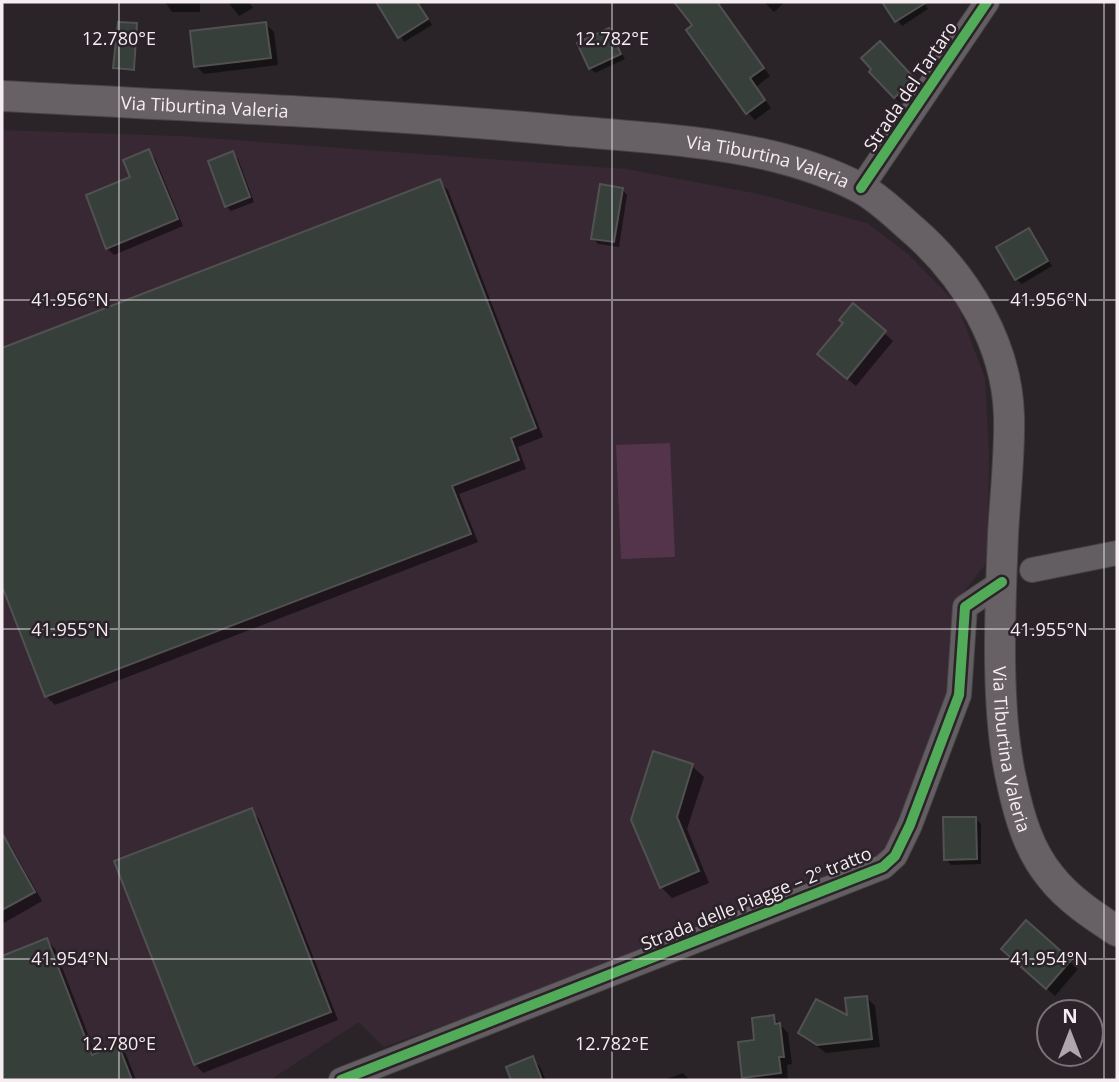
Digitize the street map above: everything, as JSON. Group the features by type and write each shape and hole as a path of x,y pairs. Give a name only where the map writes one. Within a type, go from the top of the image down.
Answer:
{"main road":[{"name":"Via Tiburtina Valeria","path":"2,96 428,119 644,138 777,158 860,188 900,217 949,265 985,323 997,351 1009,416 1002,582 1002,744 1021,817 1037,856 1051,879 1072,899 1117,931"}],"street":[{"name":"Strada del Tartaro","path":"860,188 987,2"},
{"path":"1032,570 1117,553"},
{"name":"Strada delle Piagge – 2º tratto","path":"341,1080 883,867 895,856 910,825 959,695 965,607 1002,582"}],"shaded area":[{"path":"2,130 181,136 626,169 759,194 867,223 908,254 957,304 985,378 989,453 988,561 959,598 951,700 880,860 697,934 384,1047 359,1022 270,1080 2,1080"},
{"path":"670,443 675,557 621,559 616,445"}],"building":[{"path":"376,2 417,2 428,19 398,38"},
{"path":"674,2 717,2 764,68 750,78 765,100 746,114 686,30 692,25"},
{"path":"882,2 927,2 895,22"},
{"path":"118,22 137,23 134,70 113,68"},
{"path":"266,22 271,58 194,67 190,31"},
{"path":"609,28 621,54 589,69 577,43"},
{"path":"880,41 915,79 894,98 869,72 871,69 861,58"},
{"path":"149,149 178,219 106,249 86,195 130,177 123,160"},
{"path":"233,151 250,197 225,207 208,161"},
{"path":"440,179 536,428 511,438 519,460 452,486 471,534 45,697 2,586 2,348"},
{"path":"600,184 623,188 614,242 591,239"},
{"path":"1029,228 1048,261 1015,280 996,247"},
{"path":"853,303 886,331 847,379 817,354 843,323 839,320"},
{"path":"653,751 693,764 677,817 699,871 660,888 631,820"},
{"path":"252,808 331,1012 194,1065 114,861"},
{"path":"943,817 976,817 977,859 944,860"},
{"path":"2,833 35,892 2,910"},
{"path":"1026,920 1071,960 1046,989 1001,949"},
{"path":"47,938 92,1055 118,1044 132,1080 2,1080 2,956"},
{"path":"867,996 872,1039 817,1045 798,1033 816,999 847,1015 845,998"},
{"path":"774,1015 775,1024 780,1023 784,1057 779,1057 781,1073 742,1078 738,1042 754,1040 752,1018"},
{"path":"533,1056 542,1080 511,1080 506,1067"}],"cycle path":[{"path":"861,188 987,2"},
{"path":"341,1080 883,867 895,856 910,825 959,695 965,607 1002,582"}]}
